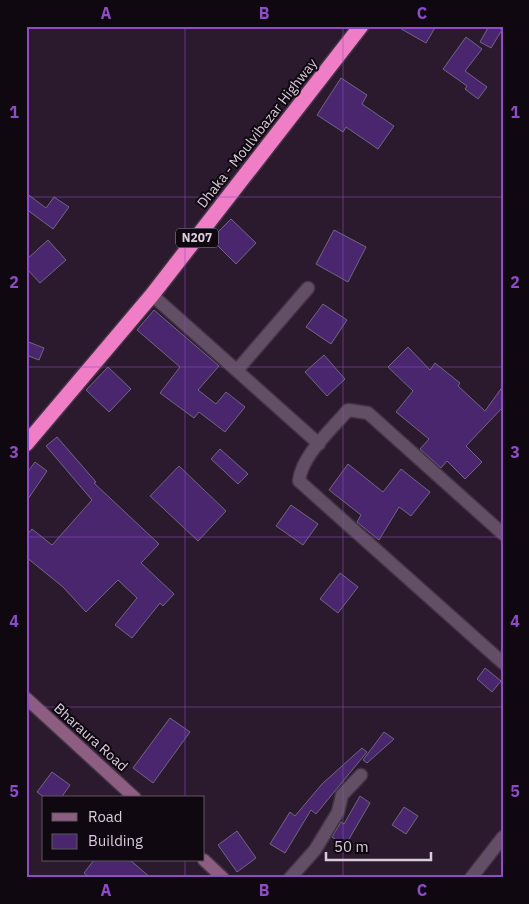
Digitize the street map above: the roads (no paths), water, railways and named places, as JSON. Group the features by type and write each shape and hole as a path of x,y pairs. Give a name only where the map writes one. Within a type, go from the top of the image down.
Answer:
{"highway":[{"name":"Dhaka - Moulvibazar Highway","path":"26,444 152,295 361,26"}],"main road":[{"name":"Bharaura Road","path":"26,698 133,796"},
{"path":"205,861 223,878"}],"street":[{"path":"238,369 308,288"},
{"path":"152,295 238,369 319,444"},
{"path":"503,534 368,412 348,410 319,444 300,471 299,482 503,663"},
{"path":"290,878 315,850 338,812 342,795 361,775"},
{"path":"470,878 503,837"}]}
